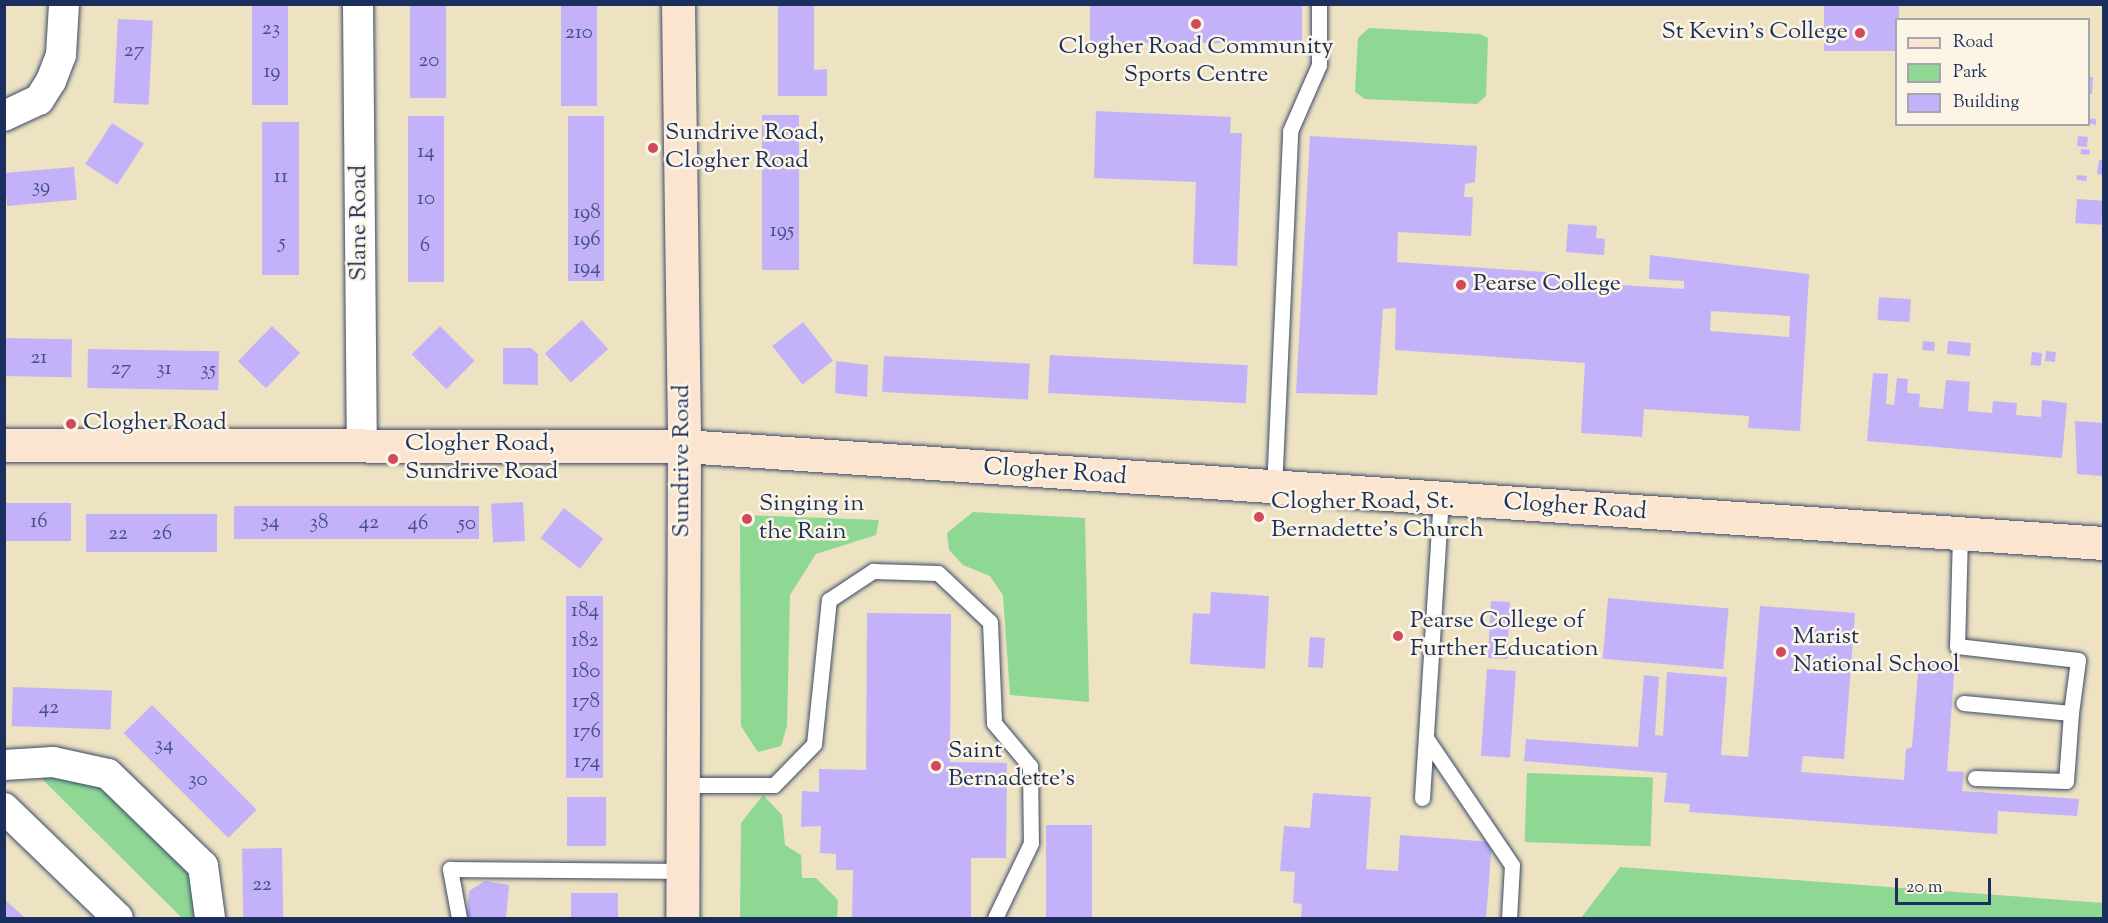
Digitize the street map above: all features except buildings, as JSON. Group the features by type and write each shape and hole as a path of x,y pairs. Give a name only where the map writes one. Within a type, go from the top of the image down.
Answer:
{"street":[{"path":"4,116 39,100 51,81 61,55 64,4"},
{"name":"Slane Road","path":"358,4 362,442"},
{"name":"Sundrive Road","path":"678,4 684,446 682,918"},
{"name":"Clogher Road","path":"4,445 362,442 684,446 1274,489 2103,543"},
{"path":"4,765 52,762 108,774 203,866 210,918"},
{"path":"4,808 118,918"}],"lane":[{"path":"1274,489 1290,131 1318,65 1319,4"},
{"path":"1422,798 1441,499"},
{"path":"1960,534 1957,646 2078,660 2066,782 1975,778"},
{"path":"682,785 774,785 814,744 829,600 873,571 938,573 990,622 994,723 1030,766 1031,843 995,918"},
{"path":"1963,703 2071,713"},
{"path":"1426,738 1512,865 1509,918"},
{"path":"459,918 450,869 682,872"}],"green space":[{"path":"1369,28 1480,34 1488,38 1486,96 1477,104 1365,99 1355,92 1358,38"},
{"path":"973,512 1085,518 1089,702 1010,695 1003,595 990,576 963,565 949,550 947,533"},
{"path":"740,515 879,520 876,535 816,554 790,595 787,726 781,746 758,752 741,726"},
{"path":"36,773 94,778 184,860 200,899 197,918 182,918"},
{"path":"1527,773 1653,777 1651,846 1525,842"},
{"path":"763,795 782,815 785,845 801,855 802,878 816,878 838,900 837,918 740,918 741,823"},
{"path":"1620,867 2103,903 2103,918 1581,918"}],"place":[{"name":"Clogher Road Community Sports Centre","path":"1196,24"},
{"name":"St Kevin's College","path":"1860,33"},
{"name":"Sundrive Road, Clogher Road","path":"653,148"},
{"name":"Pearse College","path":"1461,285"},
{"name":"Clogher Road","path":"71,424"},
{"name":"Clogher Road, Sundrive Road","path":"393,459"},
{"name":"Clogher Road, St. Bernadette's Church","path":"1259,517"},
{"name":"Singing in the Rain","path":"747,519"},
{"name":"Pearse College of Further Education","path":"1398,636"},
{"name":"Marist National School","path":"1781,652"},
{"name":"Saint Bernadette's","path":"936,766"}]}
